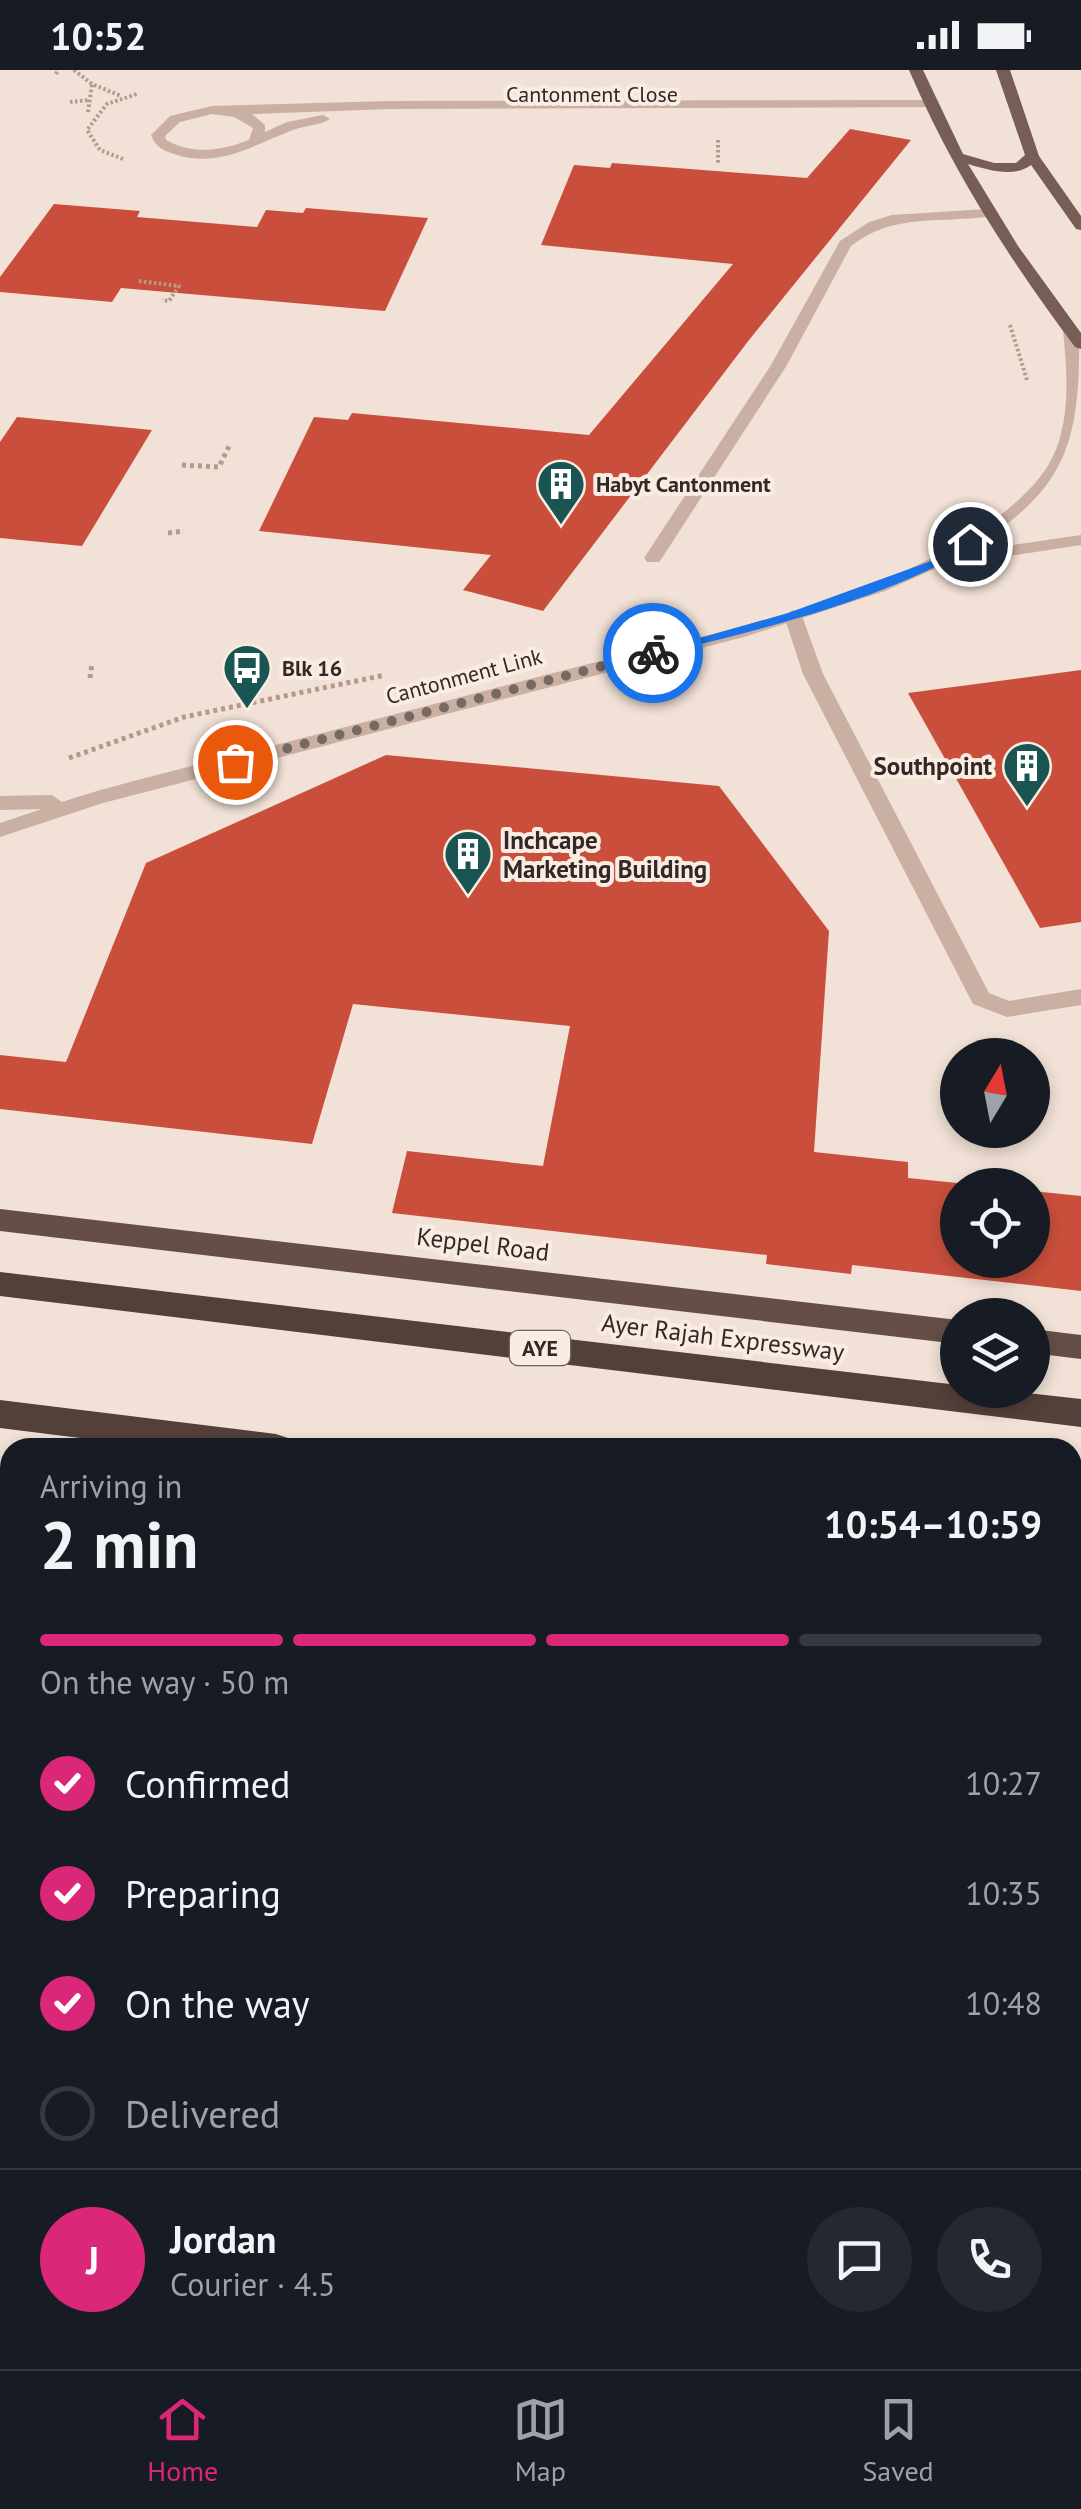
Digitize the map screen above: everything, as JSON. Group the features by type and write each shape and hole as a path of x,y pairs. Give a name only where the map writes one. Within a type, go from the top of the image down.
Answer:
{"highway":[{"name":"Keppel Road","path":"0,1220 940,1330"},
{"name":"Ayer Rajah Expressway","path":"0,1284 1081,1412"},
{"path":"1050,1343 1081,1347"},
{"path":"0,1414 195,1438"}],"main road":[{"path":"916,70 987,213 1076,337"},
{"path":"1003,70 1032,156 1081,226"},
{"path":"958,156 994,167 1020,167 1032,156"}],"street":[{"name":"Cantonment Close","path":"615,110 390,105 197,112 175,119 161,129 160,142 185,154 219,154 292,125 318,119 615,110 932,108"},
{"path":"228,111 256,122 260,128 255,142"},
{"path":"653,558 780,365 845,244 871,225 942,214 987,213"},
{"name":"Cantonment Link","path":"0,830 96,798 792,616 938,562 1002,525 1044,484 1069,444 1078,422 1076,337"},
{"name":"Cantonment Link","path":"938,562 1081,540"},
{"path":"792,616 813,674 981,998 1007,1008 1081,997"},
{"path":"0,803 96,798"}],"path":[{"path":"74,70 92,84 175,119"},
{"path":"88,112 92,84"},
{"path":"70,102 89,100"},
{"path":"139,281 179,286 169,301 162,300"},
{"path":"182,466 219,467 230,444"},
{"path":"168,533 184,531"},
{"path":"90,678 92,663"}],"building":[{"path":"850,129 911,140 749,340 543,611 463,590 491,555 259,531 314,417 348,420 352,413 589,435 733,264 541,245 574,165 610,168 612,163 807,178"},
{"path":"54,204 140,211 137,217 257,227 266,210 303,213 306,208 428,218 385,311 121,288 112,302 0,292 0,277"},
{"path":"17,417 152,430 82,546 0,538 0,442"},
{"name":"Southpoint","path":"1081,670 1081,922 1040,928 908,693"},
{"path":"386,755 719,786 829,931 814,1152 908,1162 908,1178 940,1181 940,1275 852,1265 851,1274 766,1264 767,1255 392,1213 407,1151 543,1166 570,1026 353,1004 312,1144 0,1109 0,1055 66,1062 146,863"},
{"path":"1050,1193 1081,1196 1081,1291 966,1278 1050,1278"}],"way so far":[{"path":"235,762 653,653"}],"place":[{"name":"Habyt Cantonment","path":"561,526"},
{"name":"Blk 16","path":"247,710"},
{"name":"Southpoint","path":"1027,808"},
{"name":"Inchcape Marketing Building","path":"468,896"}],"route":[{"path":"653,653 792,616 938,562 970,544"}]}
